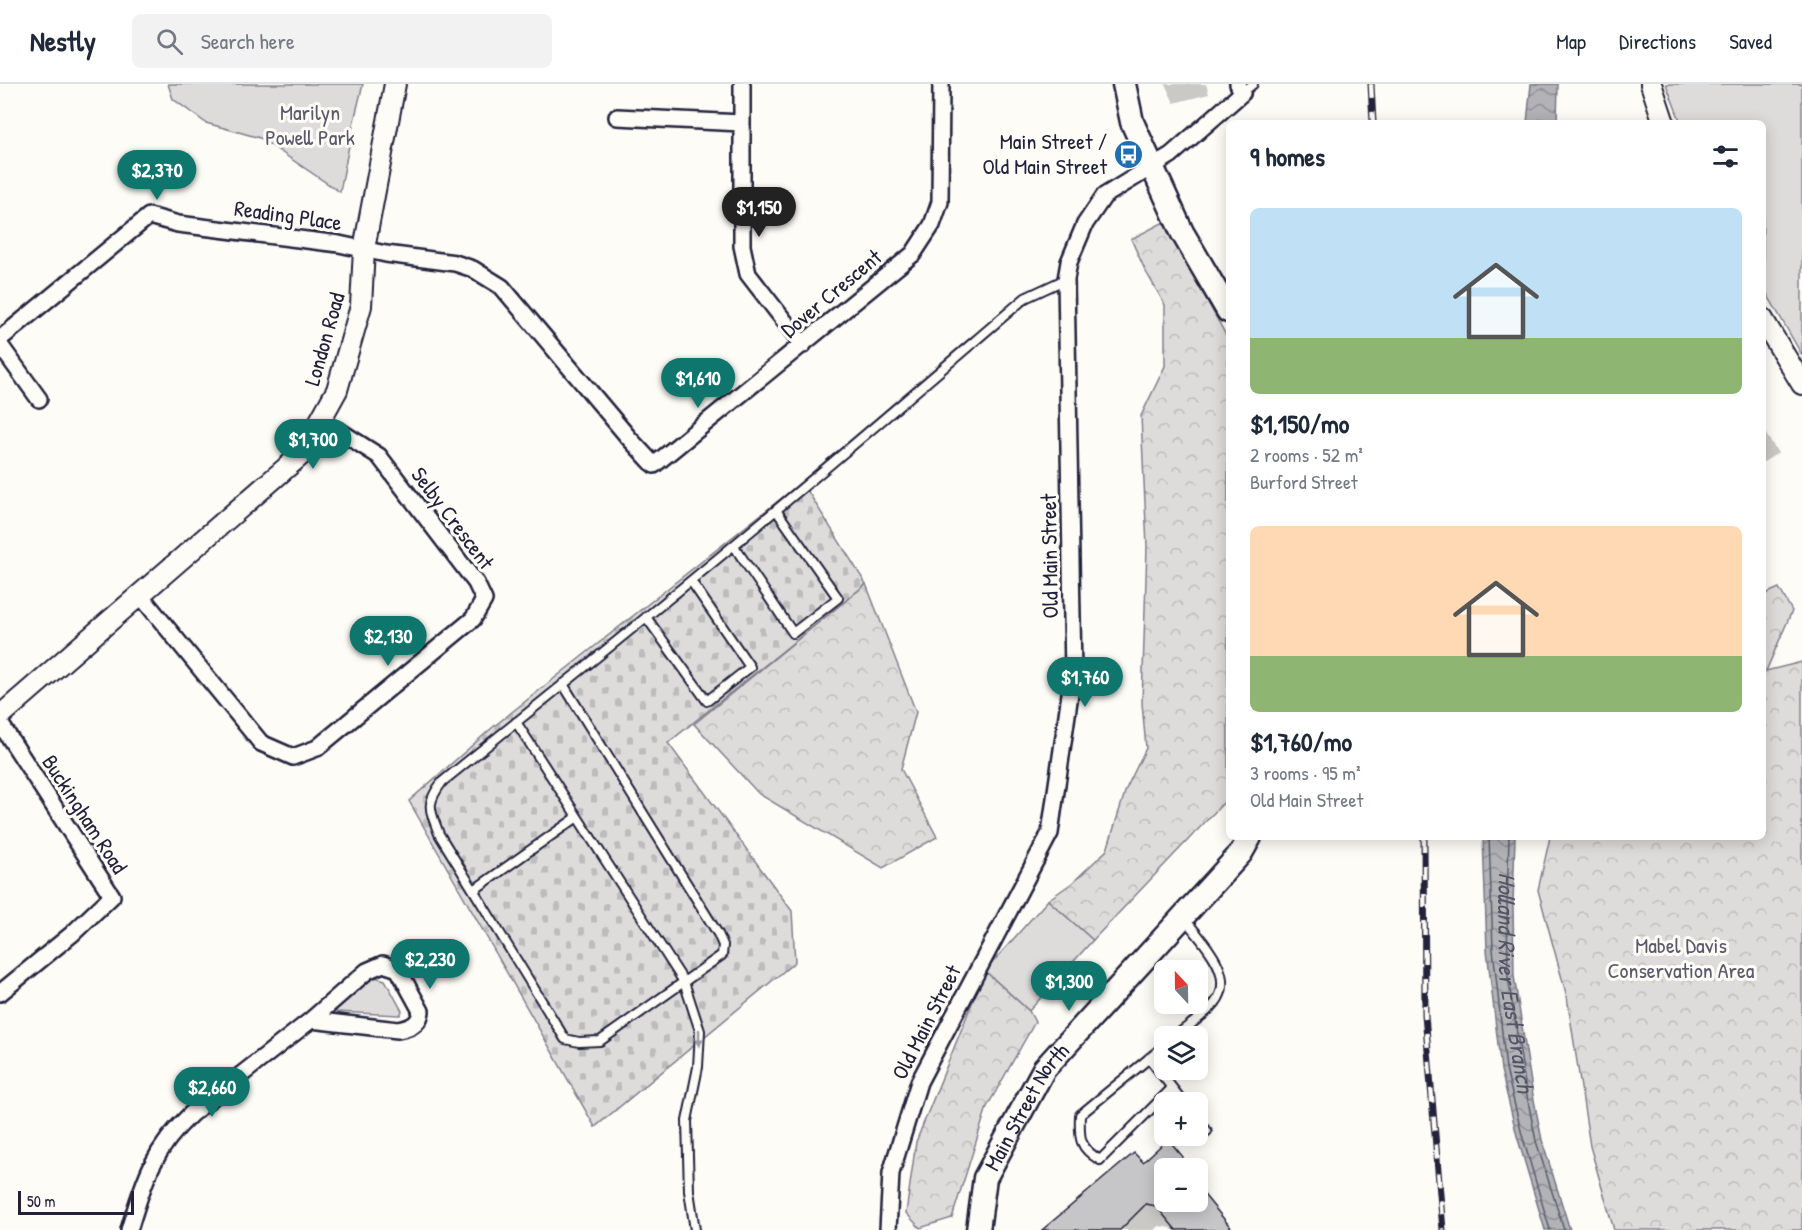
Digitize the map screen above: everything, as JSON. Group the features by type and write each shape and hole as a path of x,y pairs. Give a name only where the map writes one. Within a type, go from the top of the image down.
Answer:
{"main road":[{"path":"1124,84 1132,122 1152,167 1182,232 1226,308"},
{"name":"Main Street North","path":"978,1230 985,1178 1044,1069 1241,853 1248,840"}],"street":[{"name":"London Road","path":"0,716 301,456 338,390 361,306 364,249 395,84"},
{"path":"742,84 742,246 748,274 803,345"},
{"name":"Dover Crescent","path":"364,249 454,263 488,277 513,300 654,465 913,254 932,225 940,202 941,84"},
{"path":"1651,84 1663,120"},
{"name":"Old Main Street","path":"888,1230 891,1173 919,1082 1050,833 1073,673 1066,279 1069,262 1085,224 1104,196 1171,155 1244,87"},
{"path":"617,117 742,123"},
{"name":"Reading Place","path":"0,339 149,216 178,224 364,249"},
{"path":"1766,325 1802,384"},
{"path":"0,345 39,399"},
{"name":"Selby Crescent","path":"141,596 261,743 293,757 317,748 473,618 484,600 476,583 379,456 340,432 319,424"},
{"name":"Buckingham Road","path":"0,723 112,896 72,934 0,993"},
{"path":"129,1230 147,1172 166,1139 190,1114 311,1020 367,971 383,964 398,969 421,1011 417,1023 398,1030 311,1020"}],"lane":[{"path":"563,684 723,945 722,955 600,1041 579,1042 565,1039 439,834 431,810 431,798 442,782 690,581 734,546 1025,298 1066,279"},
{"path":"734,546 793,633 838,598 776,510"},
{"path":"646,617 707,702 750,667 690,581"},
{"path":"516,722 684,982 700,1031 698,1067 687,1121 689,1191 695,1230"},
{"path":"474,890 576,818"},
{"path":"1183,917 1220,965 1222,988 1216,1003 1187,1026"},
{"path":"1154,1054 1080,1115 1079,1137 1090,1154 1100,1160 1171,1089"},
{"path":"1149,1058 1174,1092"}],"green space":[{"name":"Marilyn Powell Park","path":"168,84 363,84 340,192 260,138 206,123 173,99"},
{"path":"1666,84 1802,84 1802,355 1766,292 1766,120 1680,120"},
{"path":"1164,222 1226,335 1226,800 1093,940 1048,900 1072,883 1107,850 1126,789 1146,748 1142,703 1147,547 1141,416 1165,366 1165,305 1131,239"},
{"path":"802,482 866,584 668,743 792,911 795,962 595,1127 409,801 493,727"},
{"path":"866,584 916,712 901,769 937,837 883,868 759,794 694,724"},
{"name":"Mabel Davis Conservation Area","path":"1779,588 1792,611 1766,671 1766,594"},
{"name":"Mabel Davis Conservation Area","path":"1802,662 1802,1230 1614,1230 1590,1146 1567,997 1538,890 1549,840 1766,840 1766,671"},
{"path":"1048,900 1093,940 1029,1011 985,971"},
{"path":"985,971 1029,1011 1035,1022 987,1107 952,1218 920,1228 906,1213 916,1142"},
{"path":"375,977 385,980 402,1011 400,1015 336,1012 335,1008"}],"water":[{"path":"1531,84 1558,84 1557,120 1527,120"},
{"name":"Holland River East Branch","path":"1483,840 1515,840 1514,976 1542,1140 1570,1230 1545,1230 1517,1136 1501,1070 1487,950"}],"building":[{"path":"1160,1146 1174,1146 1183,1157 1154,1158 1154,1206 1146,1204 1120,1230 1042,1230 1134,1153 1143,1162"},
{"path":"1208,1199 1233,1230 1176,1230 1161,1212 1208,1212"}],"railway":[{"path":"1371,84 1373,120"},
{"path":"1424,840 1425,1015 1443,1230"}],"place":[{"name":"Main Street / Old Main Street","path":"1128,154"}]}
